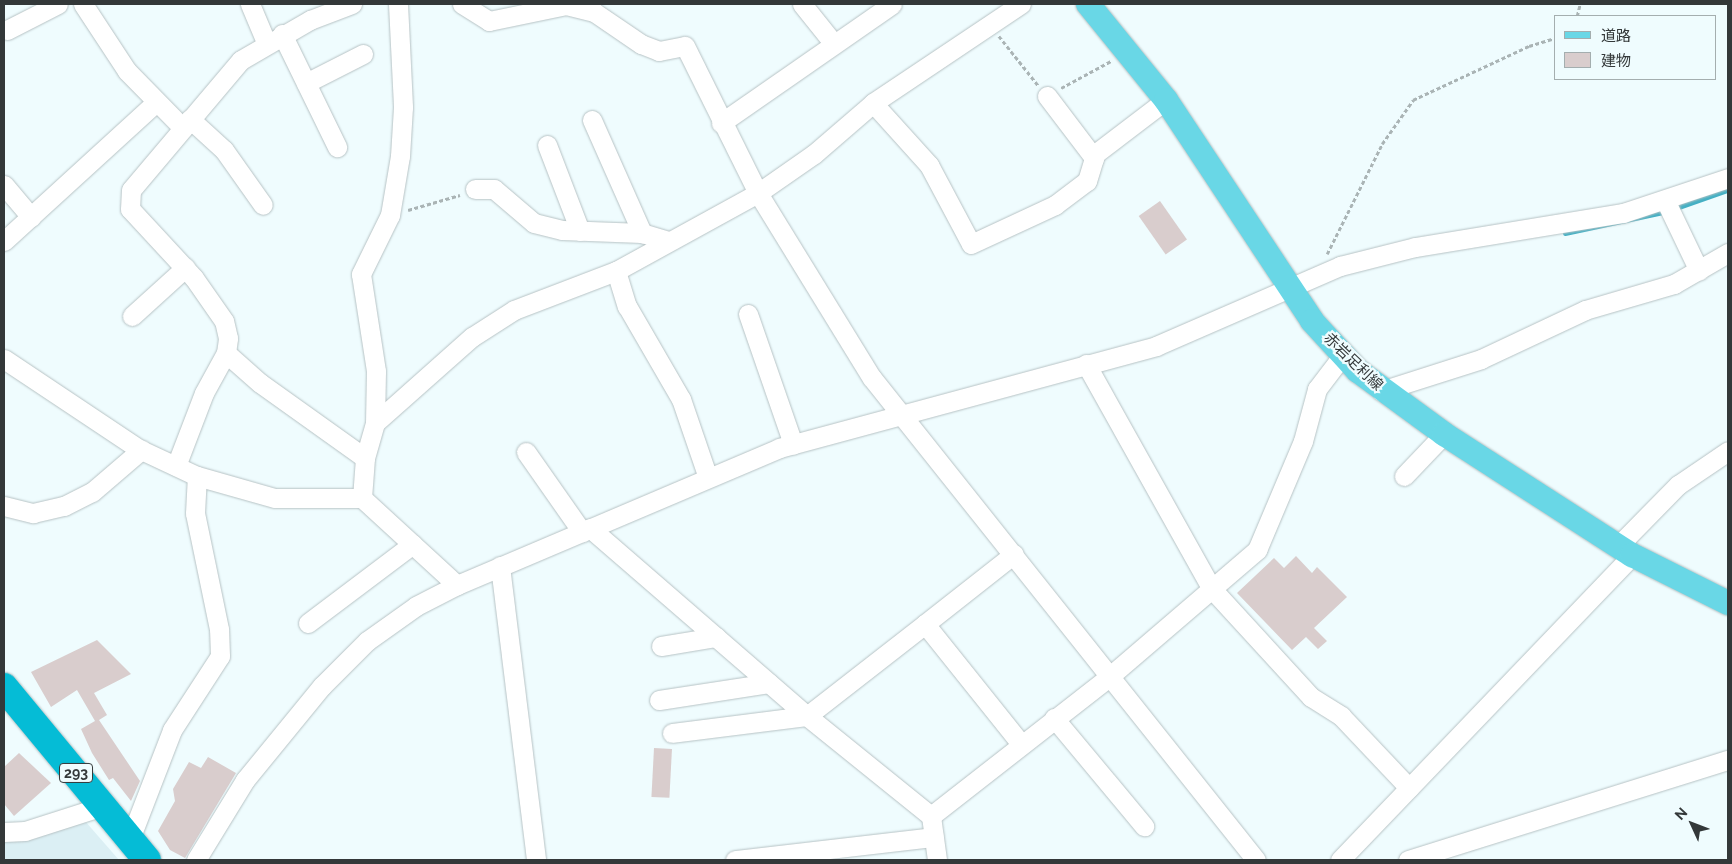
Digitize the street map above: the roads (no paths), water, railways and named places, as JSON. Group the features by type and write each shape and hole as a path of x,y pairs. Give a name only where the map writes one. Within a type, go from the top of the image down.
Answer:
{"highway":[{"name":"293","path":"4,687 147,860"}],"main road":[{"name":"赤岩足利線","path":"1088,4 1166,100 1289,290 1343,355 1382,391 1444,434 1625,550 1728,603"}],"street":[{"path":"7,30 58,4"},
{"path":"82,4 108,47 155,103 224,150 263,205"},
{"path":"250,4 306,83 337,147"},
{"path":"176,466 204,393 226,353 228,338 224,321 185,268 130,209 128,198 131,190 241,60 274,38 352,4"},
{"path":"362,498 365,458 375,423 376,371 361,274 390,215 403,107 398,4"},
{"path":"462,4 489,21 566,5 594,12 641,44 659,50 685,46 721,123 758,193 872,378 902,413 1256,860"},
{"path":"802,4 834,44"},
{"path":"375,423 472,337 514,310 616,272 668,241 758,193 814,154 873,103 989,23 1021,4"},
{"path":"721,123 886,5"},
{"path":"306,83 363,54"},
{"path":"1047,96 1094,158"},
{"path":"873,103 929,165 971,244 1056,205 1088,181 1094,158 1166,100"},
{"path":"4,241 155,103"},
{"path":"592,120 642,233"},
{"path":"546,145 580,231"},
{"path":"196,860 245,780 322,686 367,641 416,606 457,584 708,478 794,444 902,413 1156,346 1289,290 1324,273 1392,251 1498,234 1666,202 1728,178"},
{"path":"4,185 30,217"},
{"path":"475,189 494,189 534,223 580,231 642,233 668,241"},
{"path":"1666,202 1700,271"},
{"path":"1382,391 1444,373 1585,310 1633,298 1700,271 1728,254"},
{"path":"132,316 185,268"},
{"path":"616,272 627,306 681,399 708,478"},
{"path":"748,314 794,444"},
{"path":"226,353 260,383 365,458"},
{"path":"930,816 1110,676 1257,550 1303,441 1317,389 1343,355"},
{"path":"5,362 141,450 197,476 275,498 362,498 457,584"},
{"path":"1086,364 1212,588 1312,697 1341,716 1409,788"},
{"path":"1404,476 1444,434"},
{"path":"4,506 33,513 64,506 92,492 141,450"},
{"path":"1340,860 1409,788 1625,550 1678,485 1728,451"},
{"path":"526,452 586,530 716,637 807,716 930,816 937,860"},
{"path":"130,839 172,730 220,656 219,629 195,513 197,476"},
{"path":"308,623 413,544"},
{"path":"672,734 807,716 1014,554"},
{"path":"500,566 536,860"},
{"path":"925,624 1021,744"},
{"path":"661,646 716,637"},
{"path":"659,700 769,683"},
{"path":"1054,718 1144,826"},
{"path":"1408,860 1728,760"},
{"path":"4,832 25,831 103,806"},
{"path":"735,860 807,856 934,837"}],"water":[{"path":"1728,181 1728,193 1674,212 1672,203"}],"waterway":[{"path":"1565,233 1664,212"}]}
